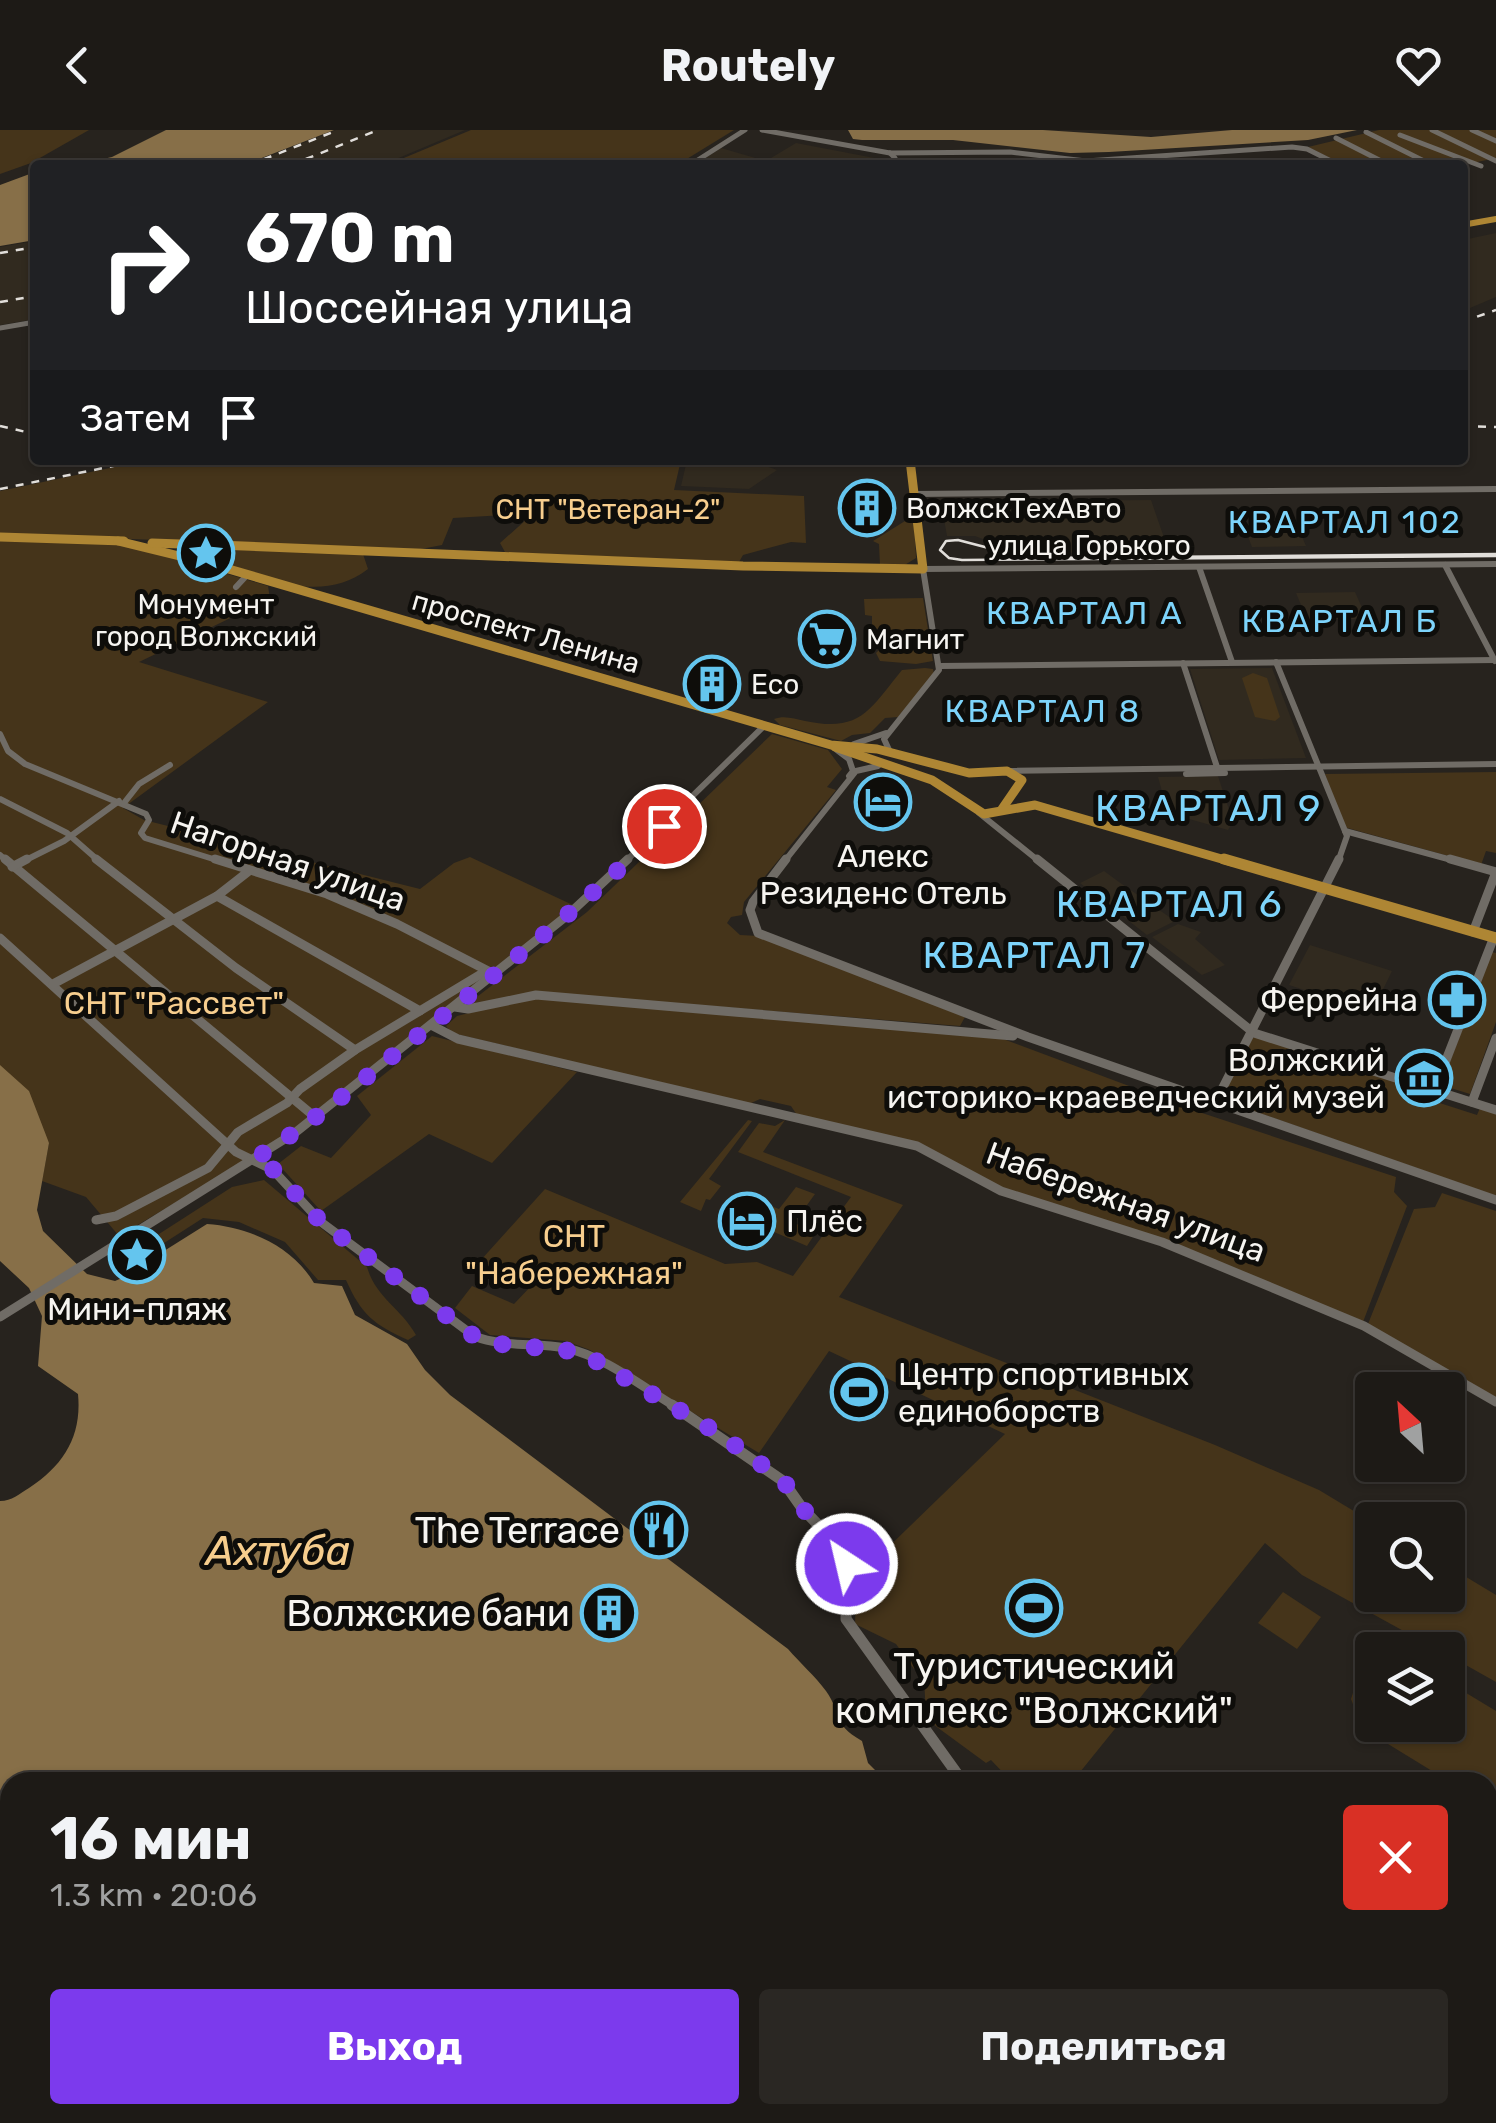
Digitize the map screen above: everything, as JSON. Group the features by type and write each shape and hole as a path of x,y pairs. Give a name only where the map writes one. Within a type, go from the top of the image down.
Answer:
{"main road":[{"path":"1468,224 1496,219"},
{"path":"178,549 218,545 743,566 923,569 911,465"},
{"name":"проспект Ленина","path":"2,537 118,541 178,549 248,574 831,745 878,766 945,786 977,811 996,816"},
{"path":"203,560 201,549 218,545"},
{"name":"проспект Ленина","path":"831,745 890,752 969,773 1006,771"},
{"path":"1006,771 1021,783 1025,796 1035,804 1495,938"},
{"path":"955,794 969,773"},
{"path":"996,816 1021,783"},
{"path":"996,816 1035,804"}],"street":[{"path":"698,160 745,130"},
{"path":"762,130 890,153 1010,152 1093,160"},
{"path":"1432,130 1496,162"},
{"path":"1472,130 1496,141"},
{"path":"1366,132 1422,160"},
{"path":"1400,136 1465,160"},
{"path":"1336,138 1379,160"},
{"path":"1120,160 1308,149 1329,160"},
{"path":"890,153 895,158 892,160"},
{"path":"1468,161 1481,166"},
{"path":"1468,169 1496,162"},
{"path":"0,328 30,323"},
{"path":"914,494 1496,489"},
{"name":"улица Горького","path":"923,569 1496,564"},
{"path":"939,666 1495,661 1445,565"},
{"path":"1198,567 1232,662"},
{"path":"890,752 884,747 884,739 930,685 939,666 923,569"},
{"path":"236,586 248,574"},
{"path":"1214,1105 1341,857 1345,831 1276,662"},
{"path":"1184,663 1217,767"},
{"path":"831,745 873,740 896,724"},
{"path":"0,1318 315,1117 601,886 764,726"},
{"path":"0,734 10,752 85,791 121,802"},
{"path":"831,745 851,762 853,770 845,786"},
{"path":"1006,771 1496,764"},
{"path":"12,866 70,836 170,765"},
{"path":"878,766 856,772 753,902 752,921 765,937 1214,1105 1496,1200"},
{"path":"1021,783 1036,770"},
{"path":"1186,774 1226,774"},
{"path":"0,799 70,836 262,988 355,1050"},
{"name":"Нагорная улица","path":"121,802 149,818 141,833 145,838 327,894 380,916 491,973"},
{"path":"996,816 1261,1036 1496,1110"},
{"path":"1345,831 1495,879 1473,932"},
{"path":"1,858 315,1117"},
{"path":"53,984 217,896 249,871"},
{"path":"217,896 420,1011"},
{"path":"0,938 244,1157 274,1170 321,1222 474,1336 491,1343 569,1348 595,1358 718,1433 783,1480 802,1508 846,1555 844,1608 854,1631 956,1772"},
{"path":"1434,1091 1495,938"},
{"path":"96,1220 116,1216 208,1168 238,1132 292,1099 300,1088 355,1050 491,973"},
{"path":"455,1007 468,1009 536,995 1028,1037"},
{"path":"960,1030 972,1026 974,1021 969,1015"},
{"name":"Набережная улица","path":"431,1025 458,1039 917,1146 1000,1191 1162,1242 1348,1319 1396,1341 1496,1402"},
{"path":"1472,1102 1496,1038"}],"shaded area":[{"path":"336,130 465,130 394,160 260,160"},
{"path":"796,143 885,160 768,160"},
{"path":"721,148 763,160 702,160"},
{"path":"1496,233 1496,297 1468,309 1468,239"},
{"path":"30,242 30,320 0,325 0,247"},
{"path":"686,465 764,465 777,470 749,489 681,486"},
{"path":"1151,500 1169,552 1018,553 975,536 947,536 941,502"},
{"path":"1295,520 1306,546 1252,547 1243,524"},
{"path":"1355,592 1367,619 1307,619 1296,593"},
{"path":"1272,668 1306,758 1219,760 1190,669"},
{"path":"1218,776 1233,822 1228,830 1168,813 1158,777"},
{"path":"1104,871 1175,921 1147,935 1080,883"},
{"path":"1178,924 1201,932 1195,939 1225,965 1202,975 1152,937"},
{"path":"1310,945 1392,971 1372,1012 1289,985"}],"green space":[{"path":"0,130 89,130 30,163 0,174"},
{"path":"471,130 734,130 685,160 399,160"},
{"path":"1379,130 1496,130 1496,158 1468,164 1468,160 1334,160 1308,147"},
{"name":"СНТ \"Ветеран-2\"","path":"124,465 680,465 674,490 804,496 806,543 791,542 743,555 739,562 505,552 500,543 527,519 505,515 453,518 442,545 416,550 0,534 0,491"},
{"path":"905,521 914,523 916,558 903,566 880,565 879,544 873,541"},
{"name":"СНТ \"Рассвет\"","path":"0,539 129,545 268,586 270,599 139,662 268,702 123,808 144,820 420,889 454,863 470,857 575,906 279,1141 119,1236 86,1197 42,1181 49,1143 0,1067"},
{"path":"206,549 363,554 368,569 329,586 308,587 202,558"},
{"path":"923,598 933,661 880,661 876,653 881,648 874,642 879,630 872,626 872,616 865,615 864,599"},
{"path":"933,669 934,674 898,717 885,718 870,733 841,741 780,725 774,719 786,717 824,724 852,720 872,706 902,670"},
{"path":"1253,673 1267,678 1280,717 1275,721 1255,717 1242,678"},
{"path":"772,734 828,750 842,769 827,787 836,790 744,902 742,915 731,917 727,923 740,935 759,936 965,1017 960,1026 535,992 469,1003 587,912"},
{"path":"1496,772 1496,853 1486,851 1481,865 1344,827 1325,774"},
{"path":"1492,952 1496,953 1496,1022 1470,1094 1441,1085"},
{"path":"529,998 995,1036 1196,1111 1396,1177 1394,1192 1407,1206 1363,1322 1172,1243 1003,1189 927,1147 797,1115 791,1106 760,1099 749,1104 452,1033 446,1026 457,1016"},
{"path":"432,1036 577,1072 492,1163 429,1134 321,1211 278,1164 301,1146 331,1158 371,1115 357,1096"},
{"path":"1255,1037 1423,1090 1421,1097 1477,1115 1480,1108 1496,1113 1496,1196 1219,1099 1250,1039"},
{"path":"748,1120 752,1121 709,1179 721,1186 710,1200 706,1199 701,1211 680,1202"},
{"name":"СНТ \"Набережная\"","path":"785,1120 763,1152 903,1205 839,1297 1319,1490 1355,1512 1355,1604 1302,1575 1265,1543 1080,1772 1002,1772 991,1760 986,1763 926,1719 924,1675 919,1667 914,1669 896,1644 855,1624 856,1592 875,1560 1005,1434 829,1351 759,1453 590,1350 566,1341 490,1335 455,1308 472,1286 514,1304 533,1284 480,1261 545,1189 725,1264 757,1262 793,1276 851,1197 738,1152 759,1123 775,1126"},
{"path":"264,1180 367,1267 376,1287 416,1335 408,1340 386,1329 363,1310 346,1280 318,1280 285,1242 239,1222 203,1218 161,1245 159,1234 232,1187"},
{"path":"796,1187 815,1194 794,1223 816,1232 807,1246 774,1232 762,1248 744,1240 766,1211 762,1209 766,1204 779,1209"},
{"path":"1442,1193 1496,1211 1496,1398 1465,1380 1465,1372 1451,1372 1368,1324 1414,1209 1435,1207"},
{"path":"1465,1576 1496,1595 1496,1682 1465,1665 1465,1632 1405,1632 1369,1612 1465,1612"},
{"path":"1283,1592 1321,1617 1297,1649 1258,1623"},
{"path":"1465,1692 1496,1711 1496,1772 1434,1772 1385,1742 1465,1742"}],"water":[{"path":"166,130 334,130 257,160 99,160"},
{"path":"848,130 1043,130 1151,137 1232,130 1357,130 1308,140 1070,153 953,140 862,140 853,139"},
{"path":"30,174 30,241 0,246 0,185"},
{"name":"Ахтуба","path":"0,1065 29,1091 49,1143 37,1210 43,1231 87,1274 115,1281 154,1264 164,1251 207,1224 254,1234 282,1249 314,1283 342,1286 355,1315 407,1344 450,1395 788,1649 826,1691 841,1723 862,1741 868,1763 877,1772 0,1772 0,1501 29,1488 61,1459 77,1423 78,1394 38,1366 42,1316 29,1288 0,1261"}],"tram line":[{"path":"1496,554 1027,558 958,540 946,541 940,550 949,558 962,560 1496,556"}],"railway":[{"path":"262,160 338,130"},
{"path":"303,160 378,130"},
{"path":"0,253 30,248"},
{"path":"0,302 30,297"},
{"path":"1468,320 1496,310"},
{"path":"0,426 30,433"},
{"path":"1468,426 1496,427"},
{"path":"0,489 118,465"}],"place":[{"name":"ВолжскТехАвто","path":"867,508"},
{"name":"Монумент город Волжский","path":"206,553"},
{"name":"Магнит","path":"827,639"},
{"name":"Eco","path":"712,684"},
{"name":"Алекс Резиденс Отель","path":"883,802"},
{"name":"Феррейна","path":"1457,1000"},
{"name":"Волжский историко-краеведческий музей","path":"1424,1078"},
{"name":"Плёс","path":"747,1221"},
{"name":"Мини-пляж","path":"137,1255"},
{"name":"Центр спортивных единоборств","path":"859,1392"},
{"name":"The Terrace","path":"659,1530"},
{"name":"Туристический комплекс \"Волжский\"","path":"1034,1608"},
{"name":"Волжские бани","path":"609,1613"}],"district":[{"name":"КВАРТАЛ 102","path":"1345,522"},
{"name":"КВАРТАЛ А","path":"1085,613"},
{"name":"КВАРТАЛ Б","path":"1340,621"},
{"name":"КВАРТАЛ 8","path":"1043,711"},
{"name":"КВАРТАЛ 9","path":"1209,808"},
{"name":"КВАРТАЛ 6","path":"1170,904"},
{"name":"КВАРТАЛ 7","path":"1035,955"}],"route":[{"path":"664,826 586,900 496,974 296,1132 254,1159 274,1170 321,1222 474,1336 491,1343 581,1352 718,1433 783,1480 802,1508 842,1548 847,1564"}]}
